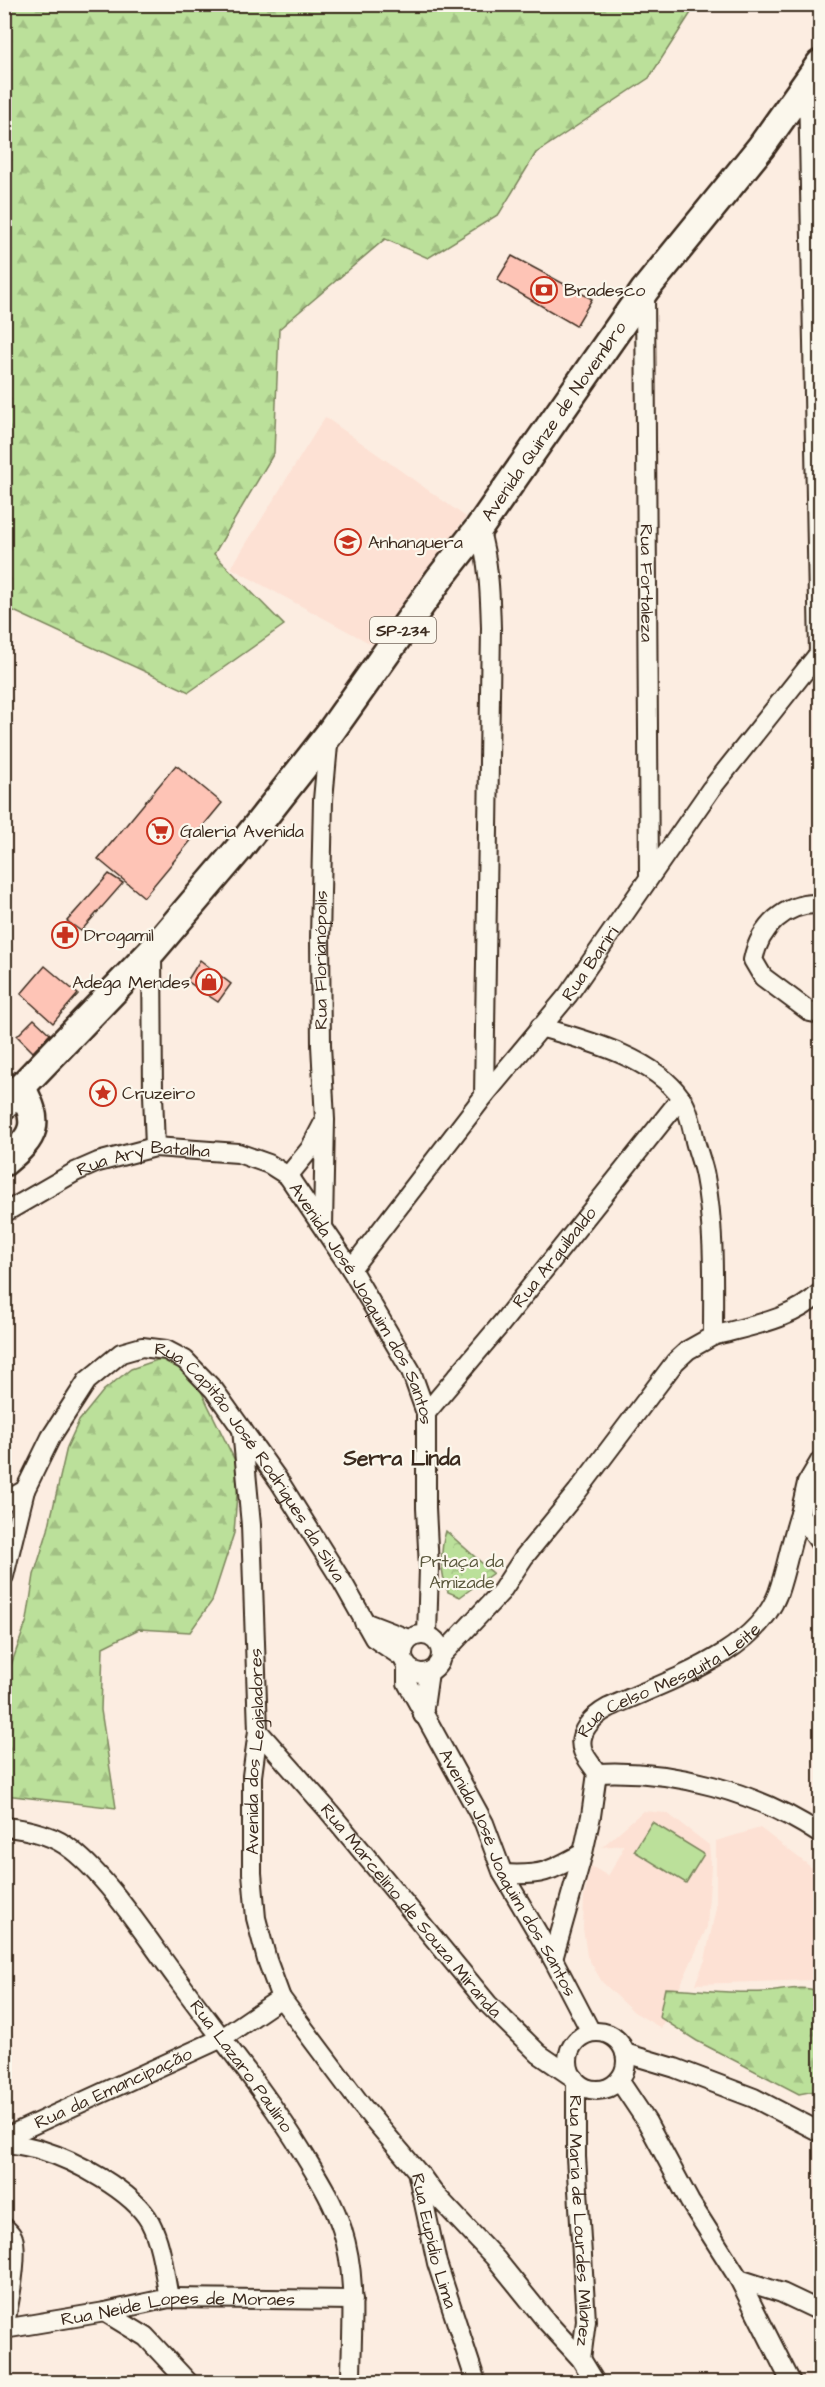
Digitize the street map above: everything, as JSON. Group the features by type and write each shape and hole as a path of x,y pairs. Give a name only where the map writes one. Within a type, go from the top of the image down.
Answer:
{"main road":[{"name":"Avenida Quinze de Novembro","path":"10,1092 152,951 204,892 329,734 479,528 645,290 761,147 814,74"},
{"path":"4,1162 25,1145 31,1136 34,1124 33,1113 10,1092"}],"street":[{"path":"814,74 820,652"},
{"name":"Rua Fortaleza","path":"645,290 649,877"},
{"path":"479,528 490,578 491,628 484,1096"},
{"name":"Rua Bariri","path":"351,1269 484,1096 597,957 649,877 711,789 820,652"},
{"name":"Rua Florianópolis","path":"323,1226 325,1120 321,1045 320,939 323,800 329,734"},
{"path":"302,766 323,800"},
{"path":"820,904 810,903 782,914 769,925 757,943 753,960 763,977 815,1013 820,1029"},
{"path":"152,951 155,1147"},
{"path":"540,1026 592,1043 640,1064 663,1080 681,1098 689,1118 705,1177 712,1256 713,1336"},
{"name":"Rua Arquibaldo","path":"426,1413 501,1324 681,1098"},
{"path":"288,1176 310,1149 325,1120"},
{"name":"Rua Ary Batalha","path":"4,1213 75,1172 98,1162 155,1147 238,1153 269,1164 288,1176"},
{"name":"Avenida José Joaquim dos Santos","path":"288,1176 351,1269 411,1371 426,1413 429,1578 425,1641 403,1647 407,1683 484,1823 503,1874 553,1959 591,2032"},
{"path":"364,1622 425,1641 486,1608 675,1362 688,1350 713,1336 786,1316 812,1301 820,1293"},
{"name":"Rua Capitão José Rodrigues da Silva","path":"25,1491 51,1437 73,1399 87,1381 122,1353 142,1347 166,1350 185,1360 214,1389 279,1481 344,1583 374,1638 417,1673 429,1672"},
{"name":"Avenida dos Legisladores","path":"242,1429 251,1525 258,1731 252,1776 252,1873 256,1918 267,1960 281,1998"},
{"name":"Rua Celso Mesquita Leite","path":"553,1959 591,1816 597,1773 582,1750 582,1737 588,1724 598,1713 718,1658 737,1646 752,1630 778,1594 790,1541 814,1485 820,1461"},
{"path":"4,1502 25,1491"},
{"path":"4,1576 25,1491"},
{"path":"800,1514 820,1543"},
{"path":"423,1715 429,1672 437,1666 425,1641"},
{"name":"Rua Marcelino de Souza Miranda","path":"258,1731 327,1809 488,2004 539,2054 575,2080"},
{"path":"597,1773 627,1771 670,1776 710,1785 786,1815 820,1834"},
{"name":"Rua Lazaro Paulino","path":"4,1827 36,1832 54,1838 72,1849 112,1893 287,2126 326,2189 342,2230 353,2300 351,2382"},
{"path":"503,1874 537,1874 557,1867 583,1853"},
{"path":"222,2038 281,1998"},
{"name":"Rua Eupídio Lima","path":"281,1998 362,2106 417,2171 437,2263 476,2382"},
{"path":"626,2053 624,2072 612,2087 593,2090 575,2080 568,2064 568,2054 572,2045 579,2038 591,2032 606,2033 615,2037 626,2053 675,2068 754,2098 820,2132"},
{"name":"Rua da Emancipação","path":"4,2138 222,2038"},
{"name":"Rua Maria de Lourdes Milanez","path":"575,2080 576,2157 586,2321 580,2359"},
{"path":"619,2080 647,2122 690,2202 739,2279 791,2382"},
{"path":"4,2142 40,2150 70,2162 112,2183 137,2206 149,2220 157,2238 169,2298"},
{"path":"417,2171 433,2192 496,2259 580,2359 595,2382"},
{"path":"4,2227 13,2238 14,2250 12,2290 4,2328"},
{"path":"739,2279 782,2293 820,2311"},
{"name":"Rua Neide Lopes de Moraes","path":"4,2328 105,2312 169,2298 353,2300"},
{"path":"105,2312 146,2337 188,2382"}],"shaded area":[{"name":"Anhanguera","path":"325,417 466,517 375,646 231,568"},
{"path":"643,1811 667,1813 709,1845 711,1866 707,1927 661,2028 634,2012 602,1982 587,1956 583,1928 584,1897 591,1866 608,1876 622,1852 623,1845 602,1847"},
{"path":"760,1828 820,1874 820,1970 813,1980 695,1984 705,1960 716,1908 716,1841"}],"green space":[{"path":"5,4 696,5 649,78 536,153 499,214 428,258 385,239 279,329 274,453 214,554 284,625 189,692 5,607"},
{"path":"166,1357 198,1385 239,1469 234,1533 212,1601 190,1632 139,1629 103,1647 101,1710 116,1808 5,1795 4,1685 27,1620 34,1575 48,1530 67,1447 79,1421 104,1390 131,1369"},
{"name":"Prtaça da Amizade","path":"446,1531 493,1573 460,1597 448,1592 443,1577 442,1554"},
{"path":"652,1822 704,1854 686,1883 634,1851"},
{"path":"665,1988 765,1992 807,1988 820,1992 820,2090 799,2094 697,2041 659,2017"}],"building":[{"name":"Bradesco","path":"512,256 592,299 576,326 497,280"},
{"name":"Galeria Avenida","path":"176,765 222,803 144,897 98,859"},
{"path":"109,874 123,883 81,931 67,921"},
{"name":"Adega Mendes","path":"200,960 231,984 218,1002 187,981"},
{"path":"45,966 78,994 53,1023 21,994"},
{"path":"34,1019 50,1034 33,1052 17,1036"}],"place":[{"name":"Bradesco","path":"544,290"},
{"name":"Anhanguera","path":"348,542"},
{"name":"Galeria Avenida","path":"160,831"},
{"name":"Drogamil","path":"65,935"},
{"name":"Adega Mendes","path":"209,982"},
{"name":"Cruzeiro","path":"103,1093"}],"district":[{"name":"Serra Linda","path":"402,1458"}]}
